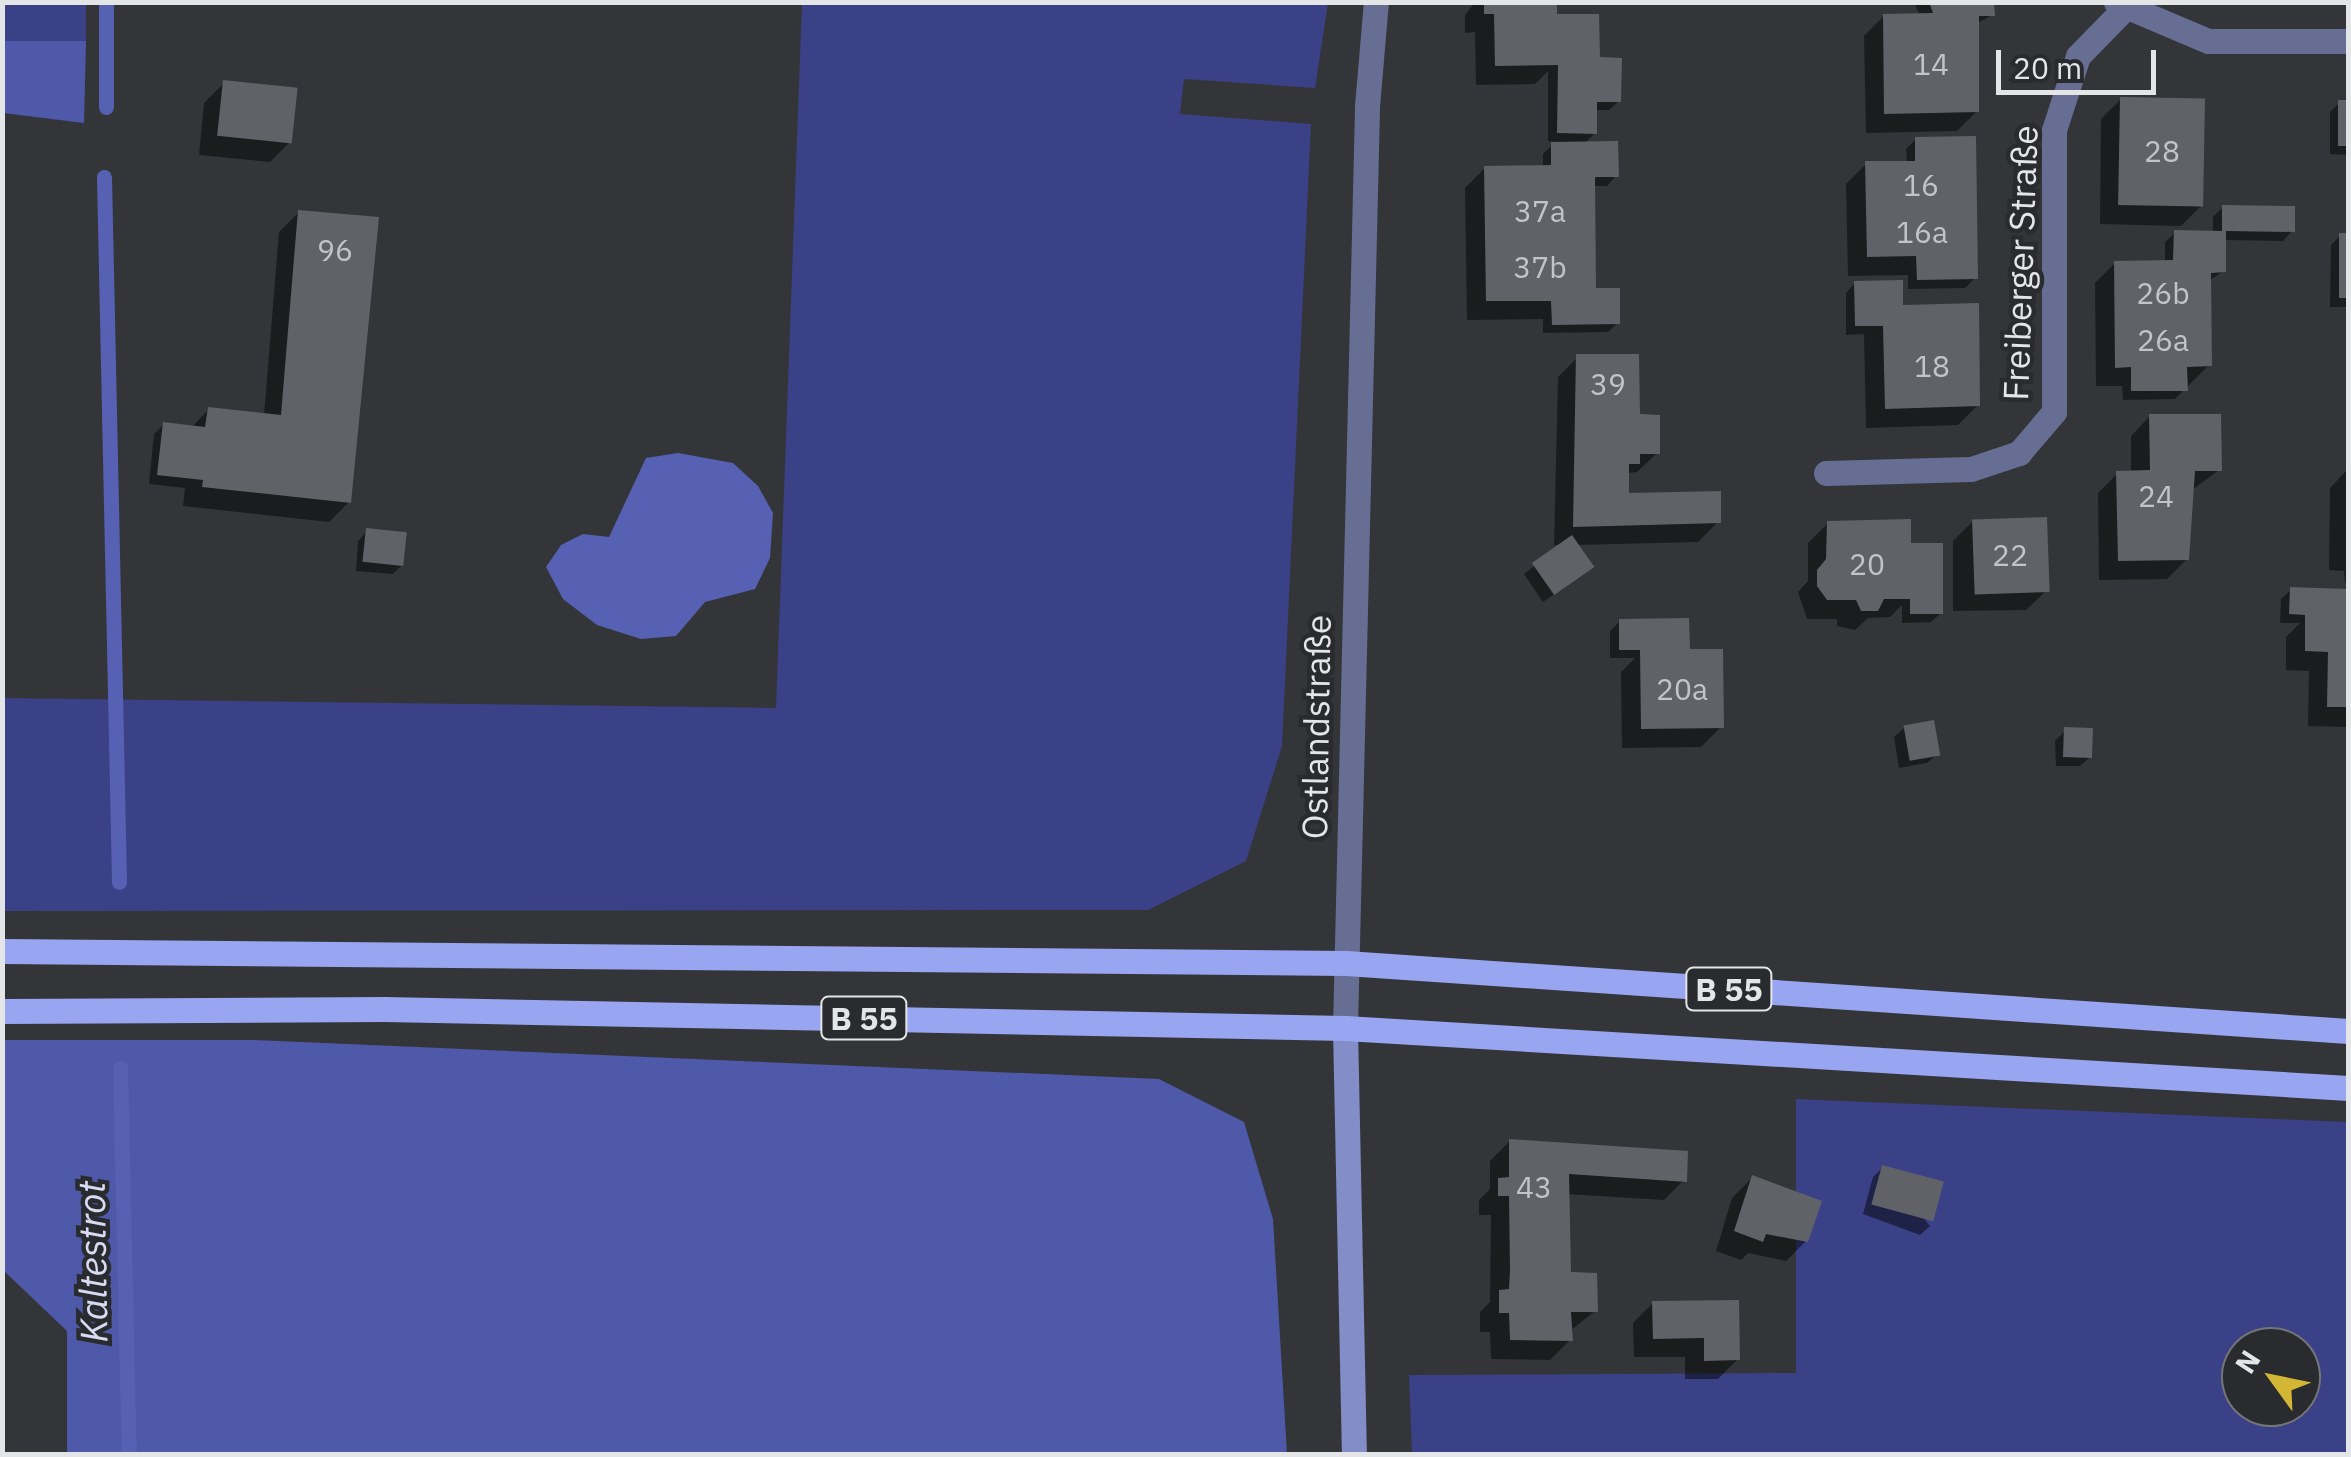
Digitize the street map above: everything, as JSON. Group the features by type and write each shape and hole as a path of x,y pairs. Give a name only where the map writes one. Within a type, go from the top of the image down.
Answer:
{"main road":[{"name":"B 55","path":"2,952 1346,963 2348,1030"},
{"name":"B 55","path":"2,1011 384,1009 1345,1028 2348,1088"},
{"name":"Ostlandstraße","path":"1345,1028 1354,1454"}],"street":[{"name":"Ostlandstraße","path":"1345,1028 1367,106 1376,2"},
{"name":"Freiberger Straße","path":"1826,473 1971,469 2020,453 2054,412 2054,130 2078,56 2119,6 2208,41 2348,40"}],"shaded area":[{"path":"3,3 86,3 86,41 3,41"},
{"path":"802,3 1328,3 1315,88 1184,79 1180,114 1311,124 1282,746 1246,861 1148,910 3,911 3,698 776,708"},
{"path":"3,41 86,41 84,123 3,113"},
{"path":"678,453 733,463 758,486 773,513 770,558 755,589 705,602 676,636 641,639 597,625 563,599 546,567 561,545 583,534 609,537 646,458"},
{"path":"2,1040 254,1040 1159,1079 1244,1122 1273,1219 1287,1454 67,1454 67,1331 3,1270"},
{"path":"1796,1099 2348,1122 2348,1454 1412,1454 1409,1375 1796,1373"}],"building":[{"path":"1484,2 1557,2 1557,14 1599,14 1600,57 1622,58 1621,102 1597,102 1597,134 1557,133 1558,65 1495,66 1494,14 1484,14"},
{"path":"1929,2 1994,2 1995,16 1979,16 1979,112 1884,114 1883,14 1933,13"},
{"path":"223,80 298,88 292,144 217,136"},
{"path":"2120,97 2205,98 2203,206 2118,205"},
{"path":"2338,100 2348,100 2348,146 2338,146"},
{"path":"1976,136 1978,279 1917,280 1916,256 1867,257 1865,161 1915,161 1915,137"},
{"path":"1618,141 1619,177 1595,177 1596,288 1620,288 1620,324 1552,325 1551,301 1486,301 1484,166 1551,165 1551,142"},
{"path":"2222,205 2295,206 2295,232 2226,231 2226,272 2211,273 2212,366 2187,367 2188,391 2131,391 2131,367 2115,368 2114,261 2173,260 2174,230 2222,231"},
{"path":"298,210 379,217 351,503 202,487 203,480 157,475 163,422 205,427 208,407 281,415"},
{"path":"2339,233 2348,233 2348,298 2339,298"},
{"path":"1903,280 1903,305 1979,303 1980,406 1885,409 1883,326 1855,326 1854,281"},
{"path":"1576,354 1639,354 1640,414 1660,415 1660,454 1640,454 1640,464 1629,464 1629,493 1721,491 1721,523 1573,527"},
{"path":"2149,414 2221,414 2222,471 2195,471 2189,560 2118,561 2116,471 2150,470"},
{"path":"2047,517 2050,592 1975,595 1972,520"},
{"path":"1911,519 1911,543 1943,543 1943,614 1910,614 1910,599 1884,599 1878,611 1861,611 1856,600 1827,600 1817,586 1817,570 1826,559 1827,521"},
{"path":"366,528 407,532 403,566 362,562"},
{"path":"1572,535 1594,567 1554,595 1532,563"},
{"path":"2290,587 2348,589 2348,707 2327,707 2328,652 2305,651 2305,615 2289,614"},
{"path":"1689,618 1690,649 1723,649 1724,728 1641,729 1640,650 1619,650 1619,619"},
{"path":"1934,720 1940,755 1910,761 1903,725"},
{"path":"2064,727 2093,728 2092,758 2063,757"},
{"path":"1509,1139 1688,1151 1687,1182 1569,1174 1571,1272 1597,1273 1598,1312 1571,1312 1573,1341 1510,1340 1509,1313 1499,1313 1499,1290 1509,1289 1510,1270 1509,1196 1498,1196 1498,1178 1509,1177"},
{"path":"1882,1165 1944,1182 1933,1221 1871,1205"},
{"path":"1752,1175 1822,1201 1808,1242 1766,1234 1763,1242 1734,1231"},
{"path":"1739,1300 1740,1360 1704,1361 1704,1338 1653,1339 1652,1301"}],"waterway":[{"path":"106,2 106,107"},
{"path":"104,177 119,882"},
{"name":"Kaltestrot","path":"120,1068 129,1454"}]}
